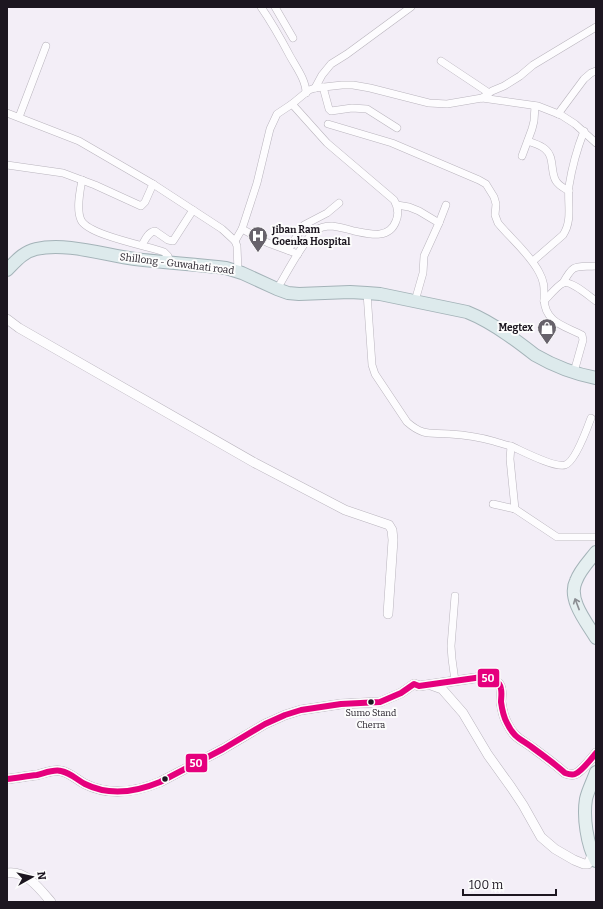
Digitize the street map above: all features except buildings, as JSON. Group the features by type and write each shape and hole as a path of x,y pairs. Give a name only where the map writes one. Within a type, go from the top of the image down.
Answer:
{"highway":[{"name":"Shillong - Guwahati road","path":"7,270 27,252 42,248 71,248 135,259 212,266 238,271 277,290 299,294 367,293 462,310 480,317 541,358 560,368 596,378"}],"main road":[{"path":"596,552 576,580 573,593 577,606 596,638"},
{"path":"594,858 588,840 584,811 586,797 596,772"}],"street":[{"path":"261,7 302,78 306,88 306,93"},
{"path":"275,7 293,38"},
{"path":"397,128 367,109 352,108 331,111 319,87 322,75 331,64 347,54 408,8"},
{"path":"482,98 520,76 533,65 596,27"},
{"path":"19,118 46,46"},
{"path":"441,61 489,93"},
{"path":"558,114 584,79 596,71"},
{"path":"235,241 242,230 257,183 270,129 277,114 309,90 319,87 353,85 437,104 447,104 482,98 538,106 558,114 575,124 596,143"},
{"path":"277,290 298,254 314,232 318,229 327,226 374,234 386,233 394,226 398,215 397,205 394,200 327,143 292,104"},
{"path":"522,156 534,121 534,106"},
{"path":"7,113 79,141 153,184 222,229 230,235 237,246 238,271"},
{"path":"328,124 392,143 471,176 486,184 494,197 496,204 495,215 498,223 533,261 543,281 545,287 544,301 548,315 560,325 582,335 583,337 574,372"},
{"path":"533,261 563,235 567,229 570,216 569,191 576,153 584,131"},
{"path":"528,142 542,146 548,152 552,163 554,179 559,185 569,191"},
{"path":"7,166 63,173 95,185 141,206 145,202 153,184"},
{"path":"82,180 78,206 80,219 83,223 98,232 164,252 168,256 170,262"},
{"path":"288,250 304,225 327,213 339,203"},
{"path":"397,205 409,207 419,211 439,223"},
{"path":"415,302 423,273 424,256 446,205"},
{"path":"142,245 149,234 153,231 168,240 173,241 193,210"},
{"path":"242,230 268,243 298,254"},
{"path":"544,301 560,284 563,283 569,272 576,267 596,266"},
{"path":"563,283 573,285 586,293 596,302"},
{"path":"367,293 372,364 375,374 407,422 415,429 421,432 470,437 511,446 556,466 565,465 571,462 576,454 591,418"},
{"path":"7,319 25,332 255,463 345,510 389,525 392,530 393,540 388,614"},
{"path":"511,446 510,459 515,509"},
{"path":"494,504 515,509 557,536 596,537"},
{"path":"455,596 451,646 455,681"},
{"path":"7,779 61,770 74,776 84,784 104,791 114,792 151,786 223,749 265,724 285,715 301,710 335,705 380,702 401,693 414,684 419,686 431,685 482,677 490,678 500,684 503,714 515,736 533,747 565,773 575,774 596,753"},
{"path":"431,685 442,689 463,713 488,755 515,793 541,837 555,849 584,864 588,864 594,858"},
{"path":"7,873 12,872 21,874 51,902"}],"transit line":[{"name":"50","path":"7,779 37,775 55,770 68,773 85,784 103,790 122,791 142,788 160,782 223,749 265,724 285,715 301,710 341,704 380,702 401,693 414,684 419,686 482,677 499,683 503,712 512,732 565,773 577,773 596,753"}],"place":[{"name":"Jiban Ram Goenka Hospital","path":"258,253"},
{"name":"Megtex","path":"547,345"},
{"name":"Sumo Stand Cherra","path":"371,702"}]}
